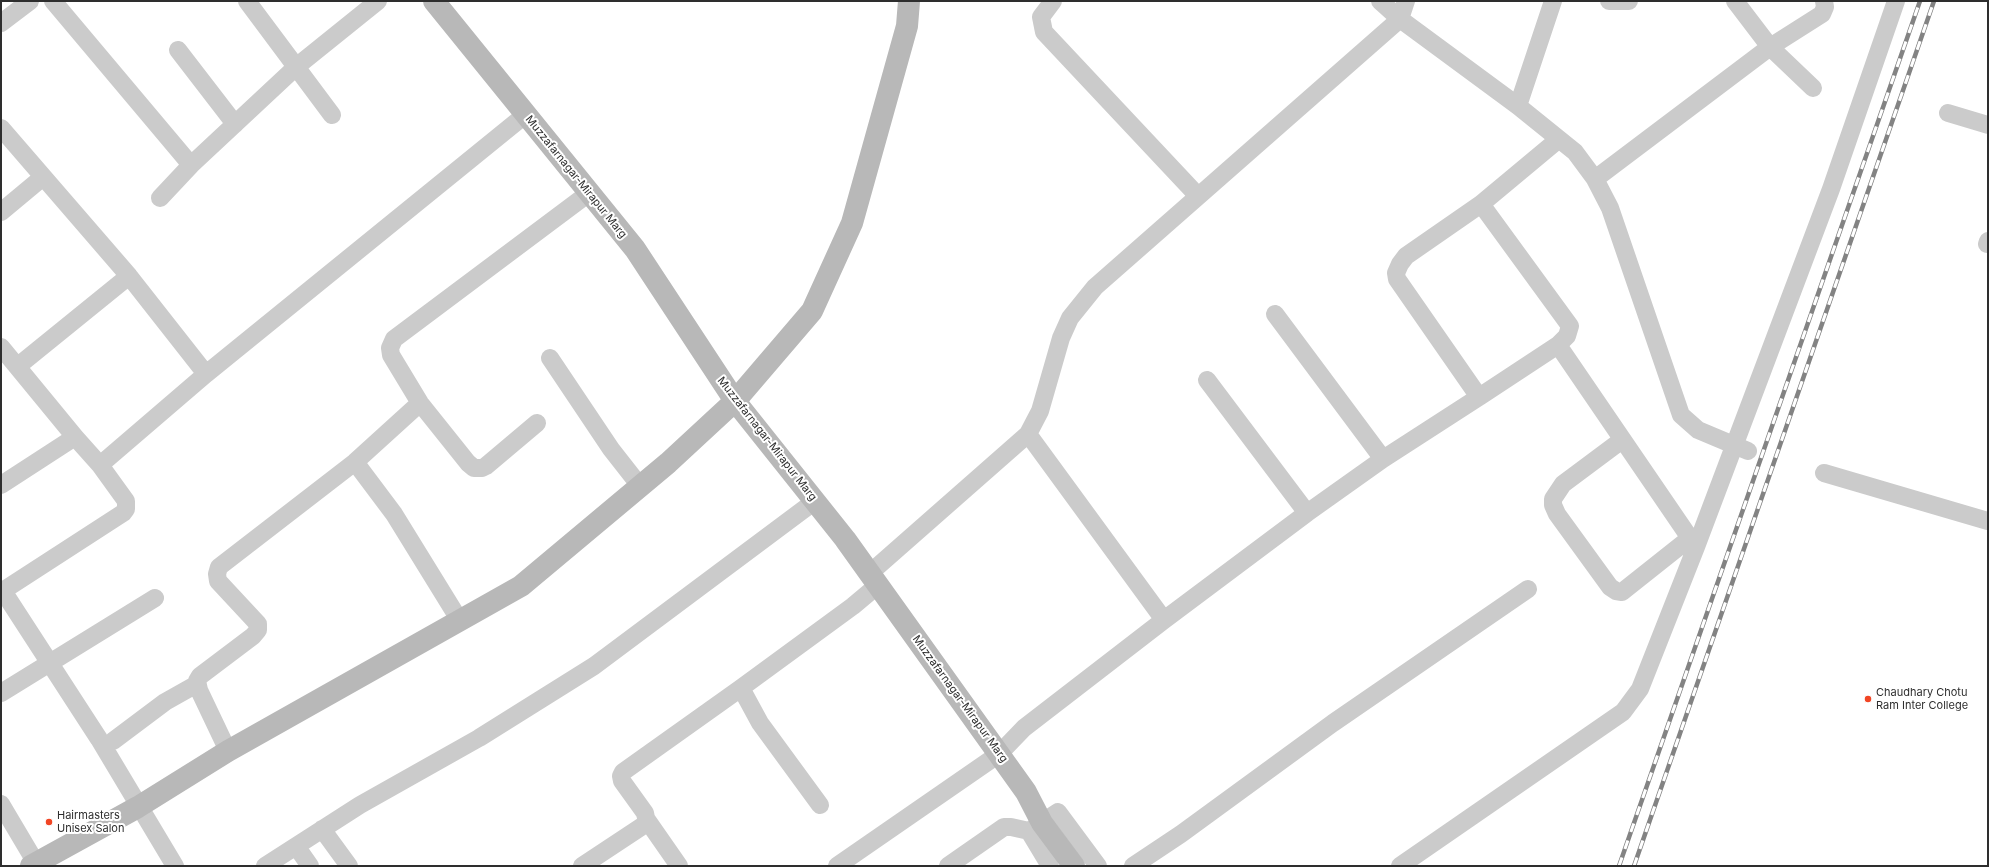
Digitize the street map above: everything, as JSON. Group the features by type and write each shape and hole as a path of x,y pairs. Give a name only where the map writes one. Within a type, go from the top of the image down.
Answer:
{"main road":[{"name":"Muzzafarnagar-Mirapur Marg","path":"434,1 635,249 735,401 815,501 874,579 1026,792 1035,827 1074,866"},
{"path":"33,864 138,807 228,752 521,586 640,486 735,401 812,311 852,223 907,26 908,1"}],"street":[{"path":"1,23 30,1"},
{"path":"53,1 191,165"},
{"path":"247,1 332,115"},
{"path":"160,198 191,165 296,67 378,1"},
{"path":"1053,1 1041,17 1044,32 1198,196"},
{"path":"1380,1 1400,19 1518,106 1575,152 1595,179 1610,208 1626,249 1678,408 1688,422 1698,430 1740,449"},
{"path":"679,866 647,820 645,813 622,781 621,774 853,606 874,579 1028,434 1040,411 1061,338 1070,318 1095,287 1400,19 1406,1"},
{"path":"1518,106 1554,1"},
{"path":"1609,1 1629,1"},
{"path":"1735,1 1770,47 1813,88"},
{"path":"1595,179 1770,47 1822,14 1825,7 1824,1"},
{"path":"1400,866 1623,712 1640,689 1693,542 1740,449 1896,1"},
{"path":"178,50 235,124"},
{"path":"1948,113 1988,125"},
{"path":"100,465 206,374 525,115"},
{"path":"1,128 128,276 206,374"},
{"path":"1479,397 1397,279 1396,273 1406,256 1480,204 1559,139"},
{"path":"1,212 43,177"},
{"path":"536,423 486,466 479,469 468,463 420,403 391,355 390,348 394,339 589,193"},
{"path":"837,866 999,754 1024,728 1164,620 1307,513 1382,459 1558,345 1570,331 1568,322 1480,204"},
{"path":"18,366 128,276"},
{"path":"1275,314 1382,459"},
{"path":"1558,345 1693,542"},
{"path":"1,347 100,465 126,501 126,509 124,513 2,592 99,739 138,807 175,866"},
{"path":"550,358 611,449 640,486"},
{"path":"1207,380 1307,513"},
{"path":"228,752 197,684 200,676 253,636 258,630 258,624 218,581 217,574 219,568 355,462 420,403"},
{"path":"1028,434 1164,620"},
{"path":"1,485 75,436"},
{"path":"1622,440 1563,484 1553,499 1553,505 1557,514 1610,587 1616,591 1622,592 1693,542"},
{"path":"355,462 394,514 460,620"},
{"path":"1824,473 1988,521"},
{"path":"265,866 360,805 479,738 594,666 815,501"},
{"path":"1133,866 1181,834 1333,722 1528,589"},
{"path":"1,693 155,598"},
{"path":"113,740 165,702 197,684"},
{"path":"741,688 760,723 820,805"},
{"path":"1,804 33,864"},
{"path":"948,866 1004,827 1035,827 1058,812 1098,866"},
{"path":"582,866 646,825 647,820"},
{"path":"1035,827 1047,865"},
{"path":"322,830 349,866"},
{"path":"296,846 310,866"}],"railway":[{"path":"1619,866 1920,1"},
{"path":"1634,866 1934,1"}],"place":[{"name":"Chaudhary Chotu Ram Inter College","path":"1868,699"},
{"name":"Hairmasters Unisex Salon","path":"49,822"}]}
